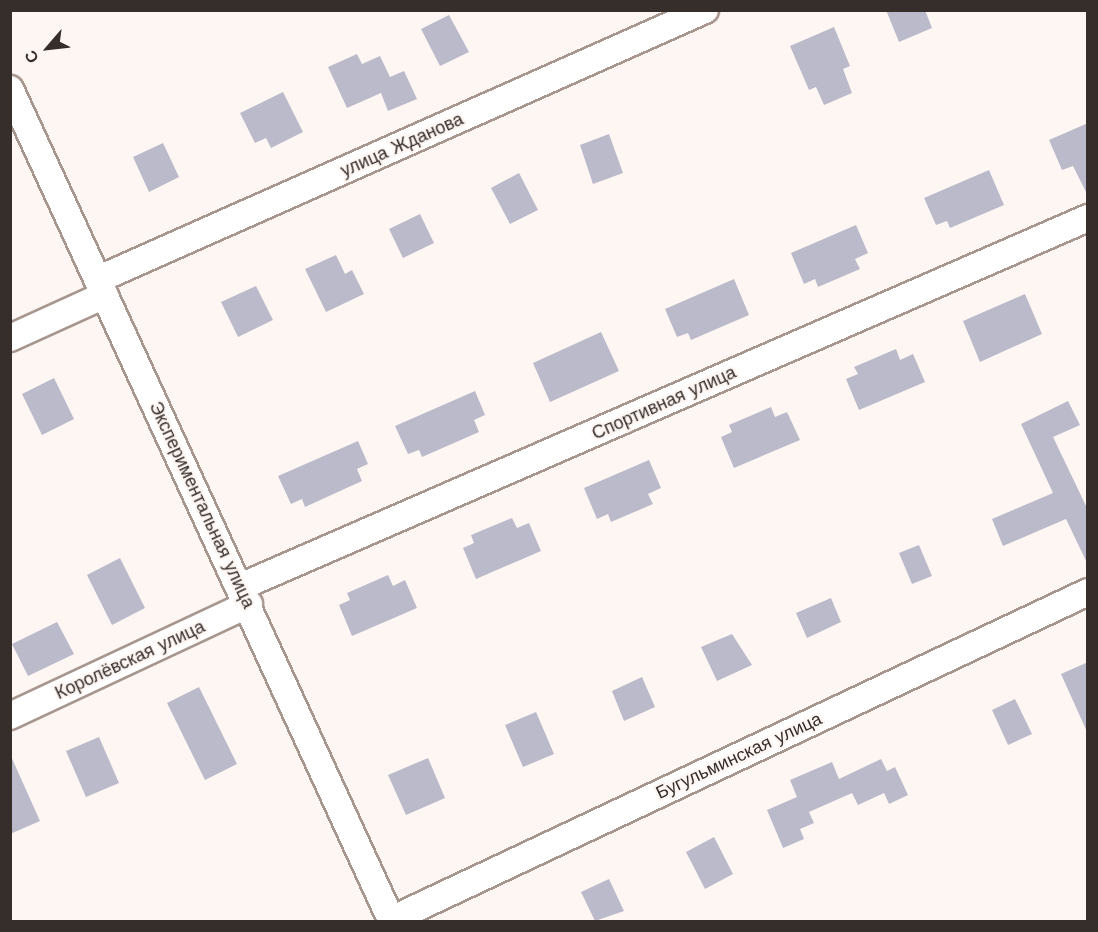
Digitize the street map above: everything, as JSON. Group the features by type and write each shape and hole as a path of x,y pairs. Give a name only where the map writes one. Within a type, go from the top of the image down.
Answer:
{"street":[{"name":"улица Жданова","path":"10,338 102,287 705,10"},
{"name":"Экспериментальная улица","path":"10,89 245,596 392,921"},
{"name":"Спортивная улица","path":"245,596 1088,218"},
{"name":"Бугульминская улица","path":"392,921 1088,592"},
{"name":"Королёвская улица","path":"10,716 245,596"}],"building":[{"path":"886,10 925,10 932,28 899,42"},
{"path":"449,15 469,52 440,66 421,29"},
{"path":"834,27 850,66 843,69 852,93 824,105 816,87 809,90 790,46"},
{"path":"357,54 362,64 380,56 390,77 404,71 417,99 388,111 381,93 347,108 328,67"},
{"path":"283,92 303,132 271,148 266,138 255,143 240,113"},
{"path":"1088,123 1088,196 1073,166 1062,170 1049,140"},
{"path":"609,134 623,173 593,184 580,145"},
{"path":"163,143 179,177 149,192 133,157"},
{"path":"989,170 1004,205 950,228 947,221 936,225 924,198"},
{"path":"519,173 538,210 510,224 491,188"},
{"path":"420,214 434,243 403,258 389,229"},
{"path":"856,225 868,253 855,259 860,269 818,287 815,279 804,284 791,253"},
{"path":"336,255 345,274 352,270 364,294 326,312 305,269"},
{"path":"734,279 749,315 691,340 688,333 677,337 665,309"},
{"path":"256,286 273,320 238,337 221,302"},
{"path":"1025,294 1042,334 980,362 963,321"},
{"path":"601,332 619,371 550,402 533,363"},
{"path":"896,349 900,360 913,354 925,382 859,410 846,379 858,374 854,367"},
{"path":"54,378 74,419 42,435 22,394"},
{"path":"475,391 485,415 474,420 479,432 422,457 419,450 408,454 395,426"},
{"path":"1068,401 1080,425 1053,437 1088,510 1088,565 1066,519 1003,546 992,519 1053,493 1021,424"},
{"path":"771,407 775,417 787,412 800,440 734,468 721,437 732,432 729,425"},
{"path":"358,441 368,464 357,469 362,481 305,507 302,499 291,504 278,476"},
{"path":"649,460 661,488 648,494 653,504 611,522 608,514 597,519 584,488"},
{"path":"512,518 517,528 529,523 541,551 476,579 463,548 474,543 471,535"},
{"path":"919,545 932,576 912,584 899,553"},
{"path":"120,558 145,608 112,625 87,575"},
{"path":"388,575 393,586 405,580 417,608 352,636 339,605 350,600 347,593"},
{"path":"831,598 841,622 807,638 796,613"},
{"path":"57,622 74,654 28,676 12,644"},
{"path":"732,634 752,665 717,681 701,647"},
{"path":"1088,662 1088,734 1061,674"},
{"path":"642,677 655,707 624,721 612,691"},
{"path":"199,687 237,764 205,780 167,703"},
{"path":"1015,699 1032,734 1008,745 992,710"},
{"path":"536,712 554,754 523,767 505,725"},
{"path":"99,737 119,783 86,797 66,751"},
{"path":"10,754 40,821 10,834"},
{"path":"428,758 445,798 406,815 388,775"},
{"path":"881,759 887,771 895,767 908,795 889,804 884,793 858,805 852,793 809,812 814,823 800,829 804,839 783,848 767,810 797,797 790,780 832,762 839,779"},
{"path":"714,837 733,874 705,889 686,852"},
{"path":"609,879 624,911 595,921 581,892"}]}
